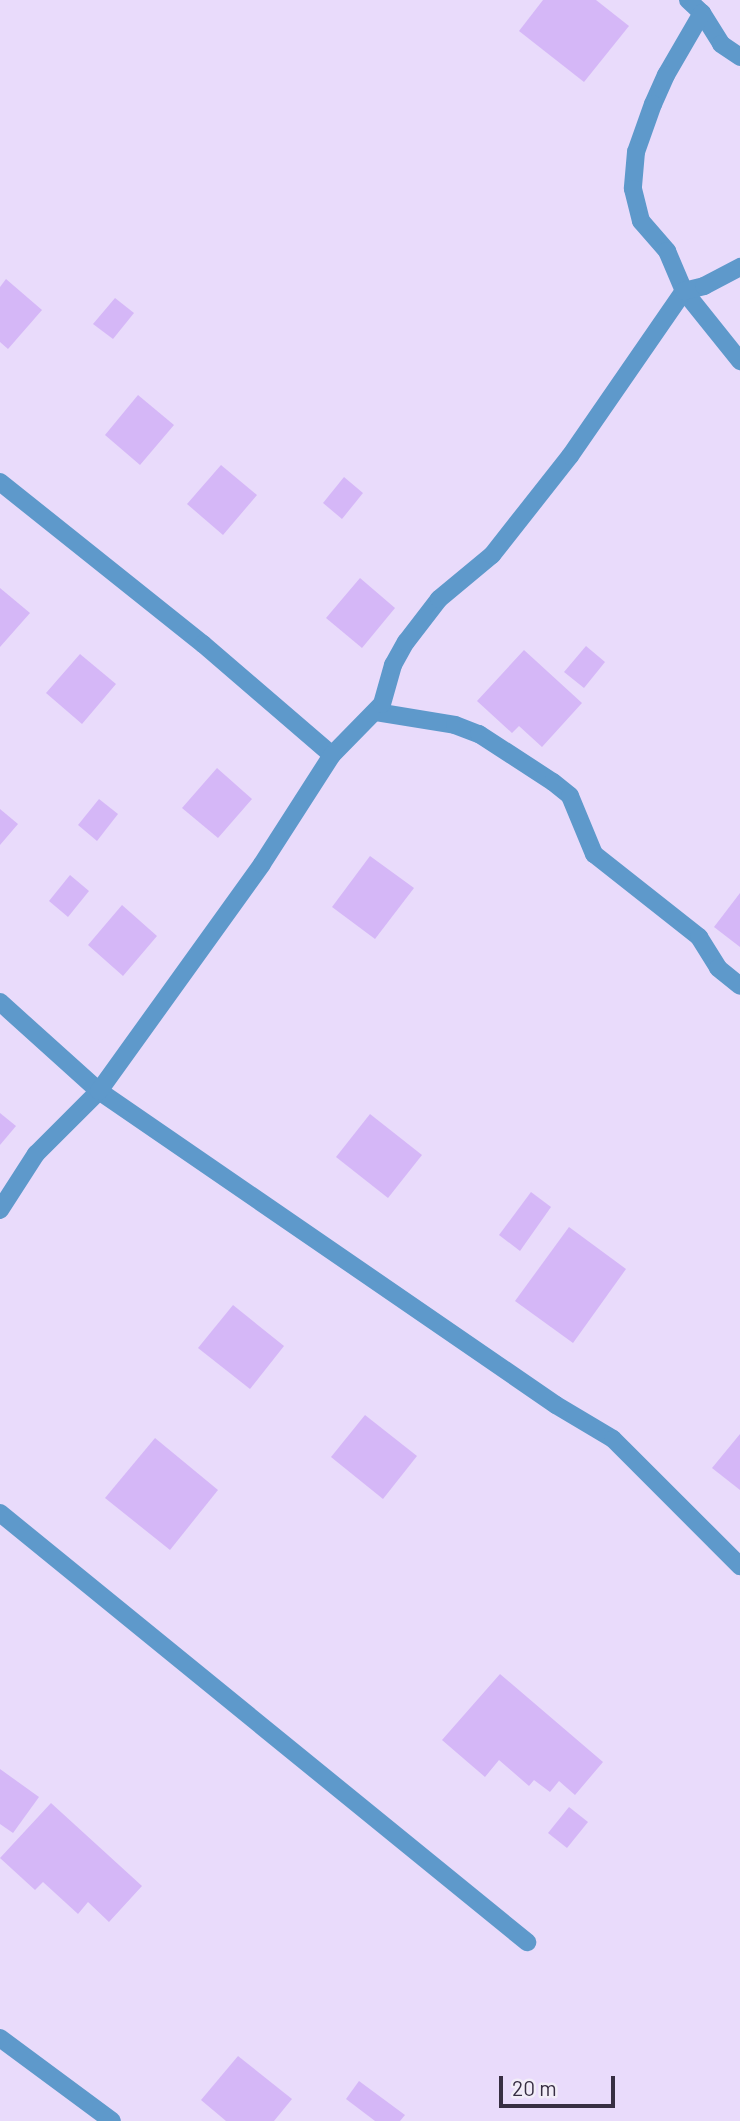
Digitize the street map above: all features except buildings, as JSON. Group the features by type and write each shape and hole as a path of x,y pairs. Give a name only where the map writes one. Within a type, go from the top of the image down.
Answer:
{"street":[{"path":"688,0 702,13 721,44 740,57"},
{"path":"702,13 666,75 636,152 633,189 642,221 667,251 684,291 740,361"},
{"path":"0,1210 36,1154 99,1091 262,864 332,755 382,704 393,665 406,642 439,599 492,555 569,456 684,291 704,286 740,267"},
{"path":"0,482 203,644 332,755"},
{"path":"376,712 456,725 479,734 553,782 570,796 594,854 699,937 718,968 740,986"},
{"path":"0,1002 99,1091 556,1405 613,1439 740,1566"},
{"path":"0,1513 527,1942"},
{"path":"0,2038 112,2121"}]}
